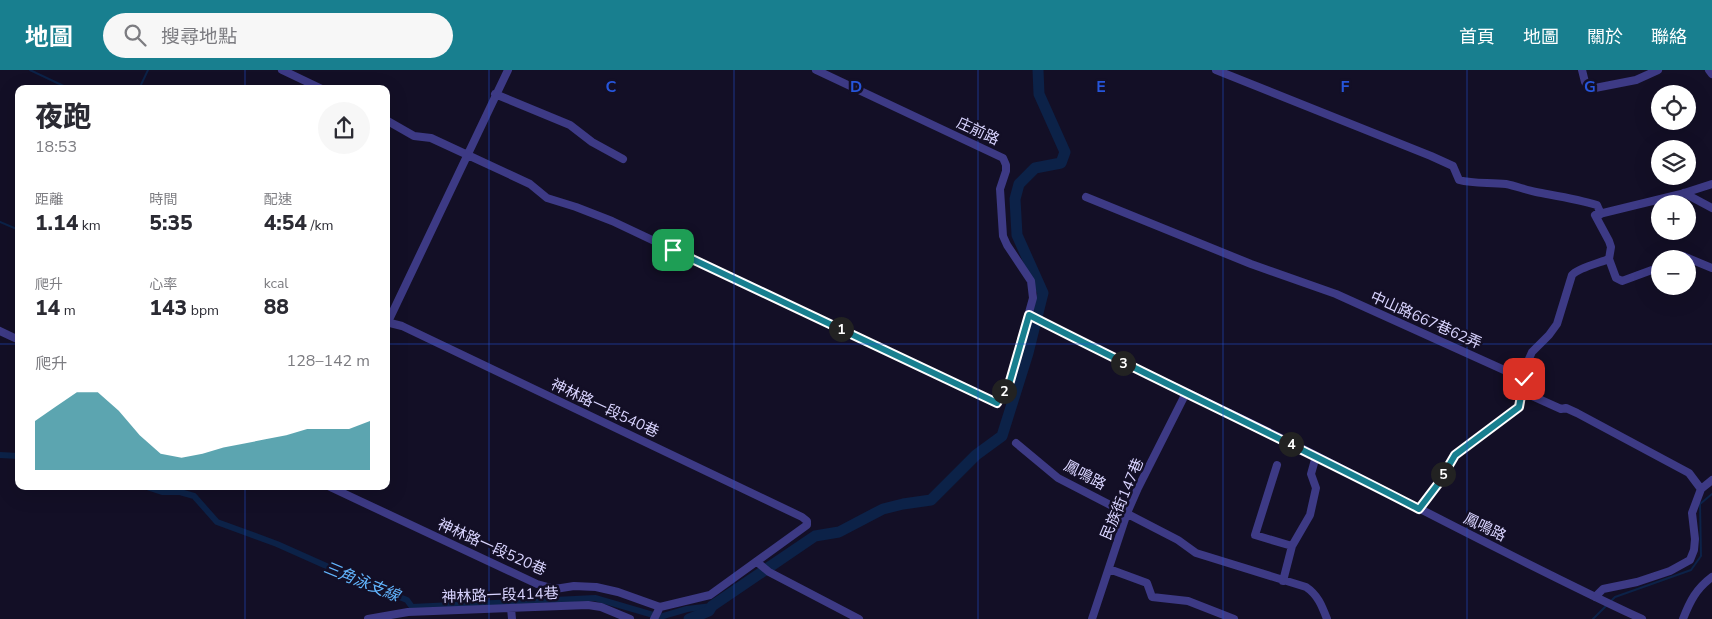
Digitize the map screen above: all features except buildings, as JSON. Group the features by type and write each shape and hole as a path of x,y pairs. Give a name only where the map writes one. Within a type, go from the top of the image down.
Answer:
{"street":[{"path":"282,70 314,85"},
{"path":"390,317 508,70"},
{"name":"庄前路","path":"816,70 1003,158 1006,165 1000,189 1003,236 1031,281 1033,298 1029,315"},
{"path":"1216,70 1431,156 1453,166 1459,180 1467,182 1493,182 1516,186 1533,192 1575,198 1597,205 1598,215 1611,248 1609,259 1616,278 1622,281 1651,270"},
{"path":"1582,70 1589,87 1595,88 1636,80 1658,70"},
{"path":"1710,70 1712,74"},
{"path":"495,94 570,125 592,142 623,159"},
{"path":"390,122 414,136 431,138 530,184 547,198 612,221 997,403 1010,381 1029,315"},
{"path":"1598,215 1712,184"},
{"path":"1684,193 1712,208"},
{"name":"中山路667巷62弄","path":"1086,197 1251,264 1336,294 1524,379"},
{"path":"1419,509 1438,484 1455,455 1519,407 1528,361 1532,352 1557,324 1572,275 1576,270 1587,268 1609,259"},
{"path":"1696,261 1712,268"},
{"name":"鳳鳴路","path":"1029,315 1642,619"},
{"name":"神林路一段540巷","path":"390,324 402,326 807,521 807,525 757,562"},
{"path":"0,331 15,338"},
{"path":"1523,392 1561,409 1566,408 1689,473 1701,489"},
{"name":"民族街147巷","path":"1092,619 1127,513 1186,393"},
{"name":"鳳鳴路","path":"1016,443 1058,478 1178,540 1196,553 1306,587 1319,600 1326,619"},
{"path":"1283,581 1292,546 1310,514 1316,488 1311,474 1316,456"},
{"path":"1277,465 1255,535 1292,546"},
{"path":"1595,597 1603,589 1637,582 1662,574 1690,560 1694,550 1695,539 1692,513 1701,489 1712,480"},
{"name":"神林路一段520巷","path":"337,490 537,584 555,590 574,586 596,587 618,592 660,607"},
{"path":"654,619 660,607 710,595 757,562 769,572 859,619"},
{"path":"1109,569 1147,583 1152,597 1188,601 1234,619"},
{"path":"1683,619 1691,598 1712,577"},
{"name":"神林路一段414巷","path":"368,619 408,612 588,605 600,607 630,619"},
{"path":"511,608 512,619"}],"waterway":[{"path":"30,70 62,85"},
{"path":"141,85 148,70"},
{"path":"689,619 709,611 712,606 815,536 839,532 883,509 931,500 976,455 1002,436 1028,353 1043,293 1017,235 1015,199 1019,184 1035,168 1061,163 1065,152 1039,94 1038,70"},
{"path":"0,222 15,228"},
{"name":"三角泳支線","path":"0,455 15,456"},
{"name":"三角泳支線","path":"156,490 180,492 194,496 217,522 277,544 407,600 412,607 595,598 660,617 687,609 712,606"},
{"path":"1610,602 1615,597 1691,570 1701,556 1700,504 1712,494"},
{"path":"1593,619 1607,605"}],"route":[{"path":"673,250 997,403 1010,381 1029,315 1117,360 1316,456 1419,509 1438,484 1455,455 1519,407 1524,379"}]}
